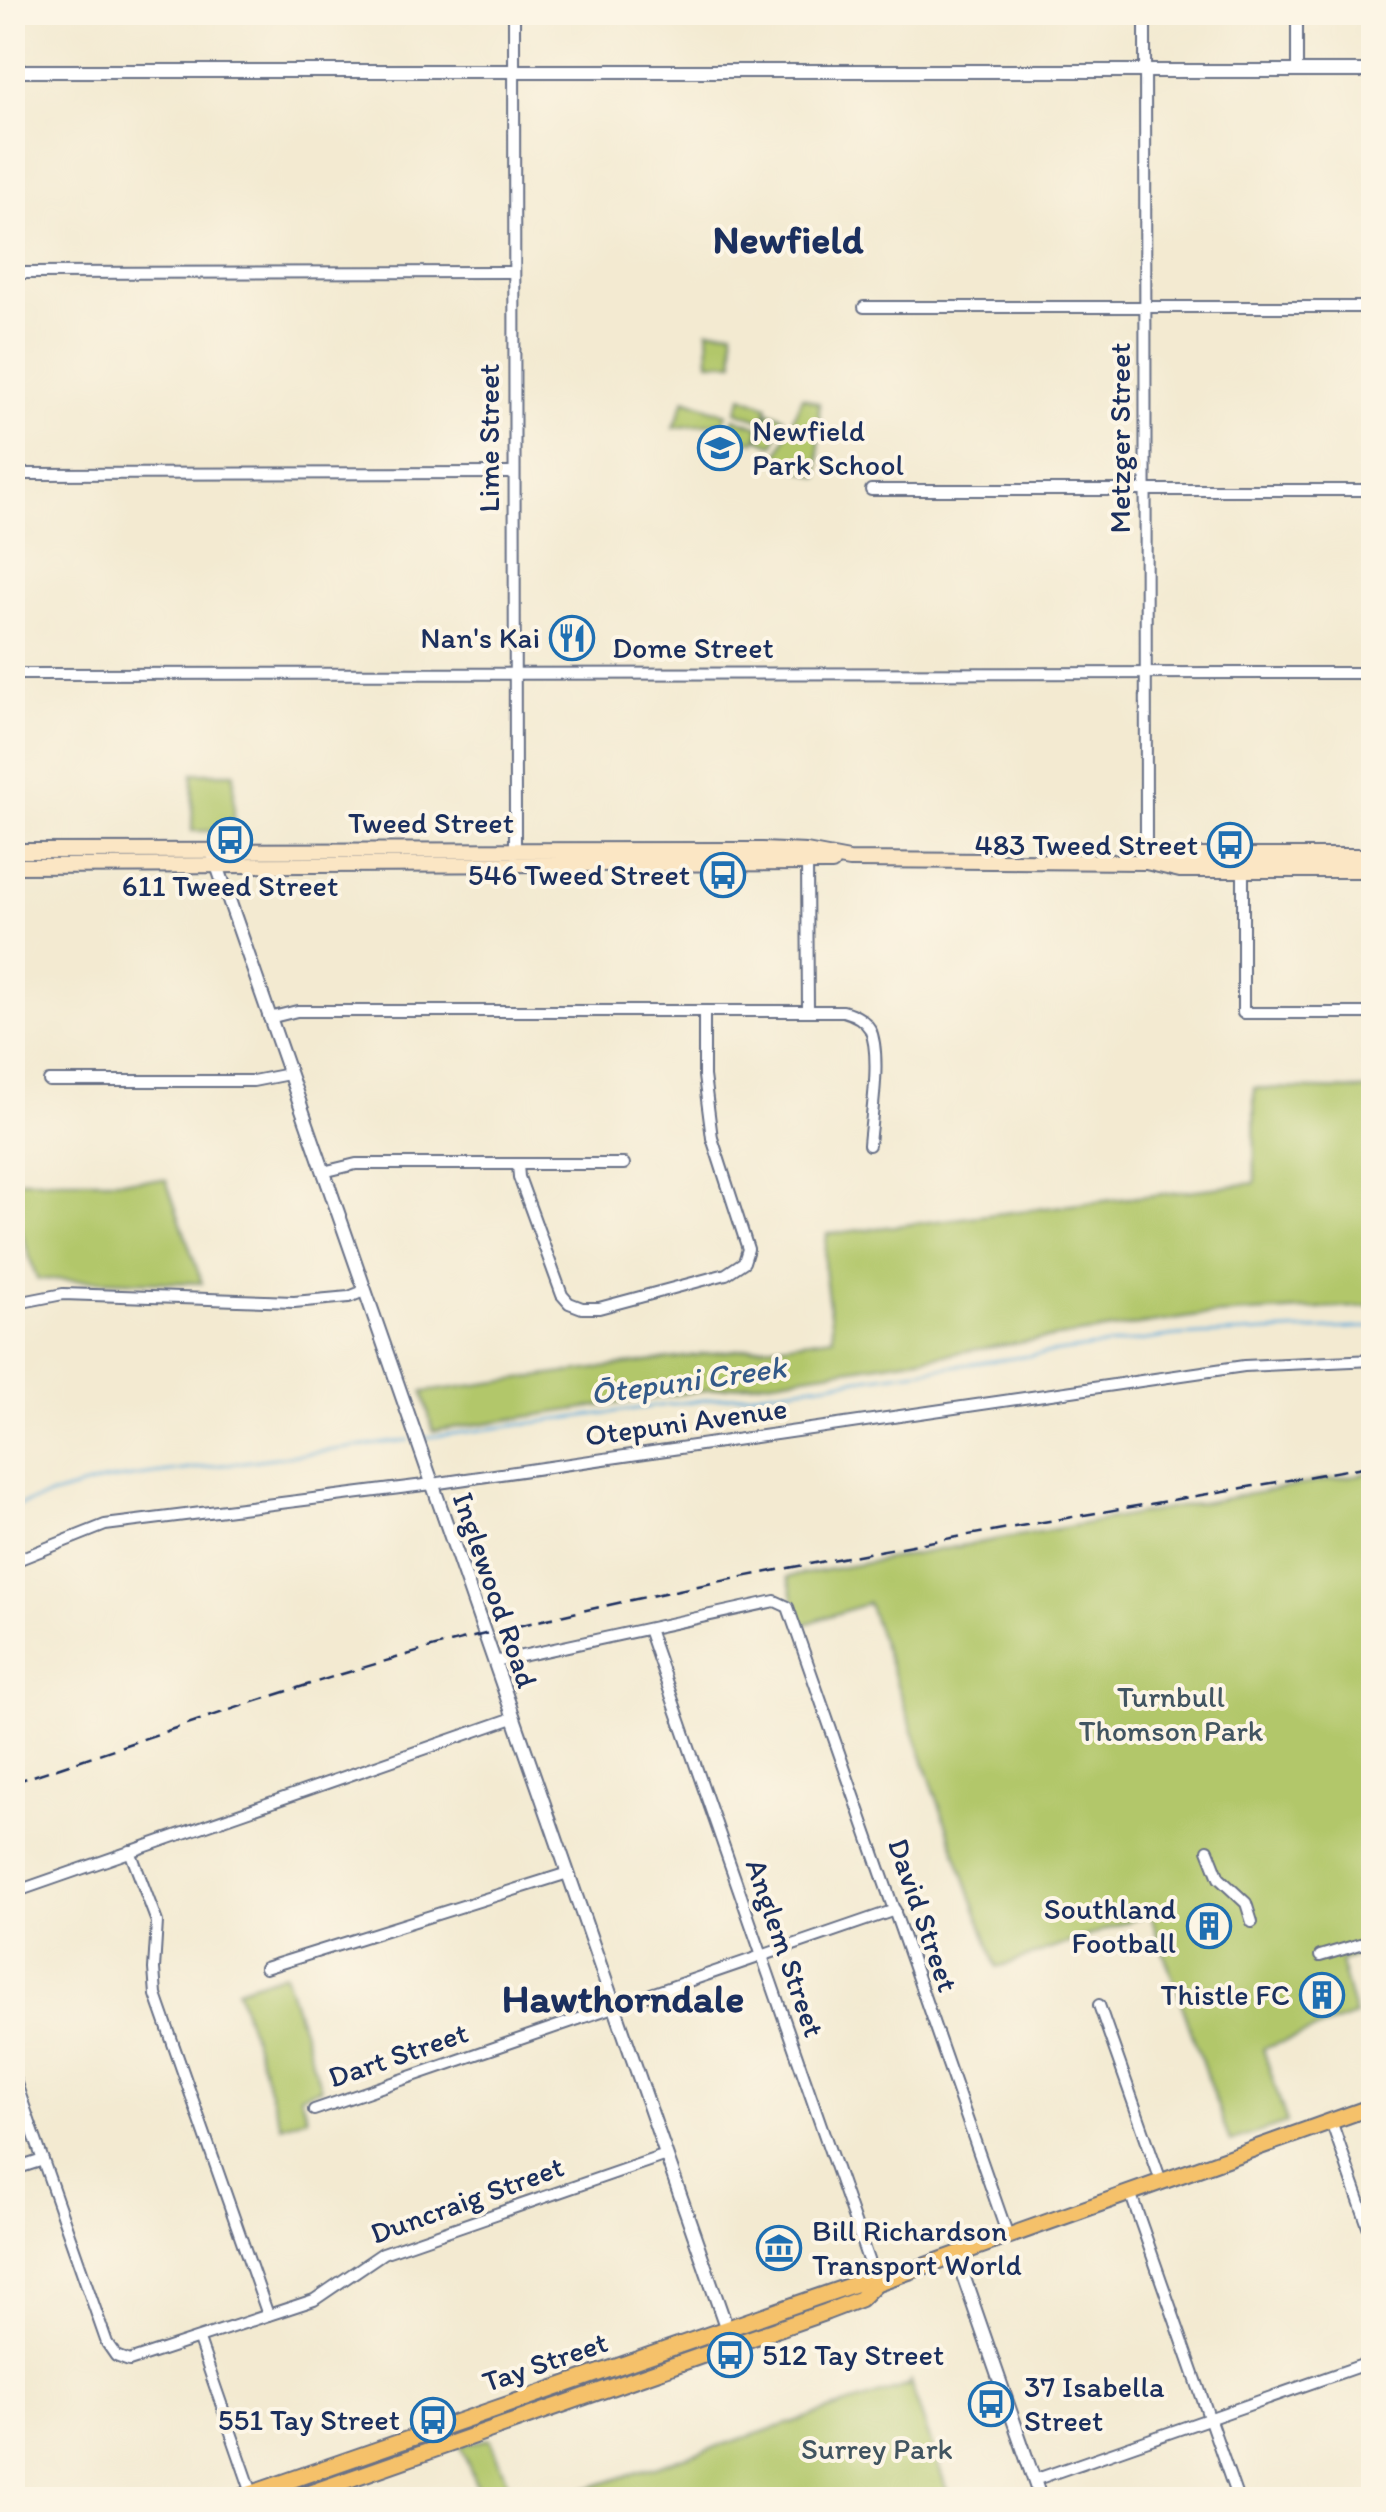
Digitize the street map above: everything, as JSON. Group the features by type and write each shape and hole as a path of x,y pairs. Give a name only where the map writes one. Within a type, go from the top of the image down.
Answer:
{"highway":[{"name":"Tay Street","path":"290,2500 575,2400 855,2284 876,2283 1374,2106"},
{"name":"Tay Street","path":"233,2500 569,2382 730,2337"},
{"path":"569,2382 575,2400"},
{"path":"416,2436 423,2453"}],"main road":[{"name":"Tweed Street","path":"12,852 126,858 1146,862 1179,856 1374,870"},
{"name":"Tweed Street","path":"1243,863 1374,856"},
{"name":"Tweed Street","path":"12,866 126,858"}],"street":[{"name":"Lime Street","path":"514,12 515,857"},
{"name":"Metzger Street","path":"1145,12 1146,862"},
{"path":"1297,12 1297,72"},
{"path":"12,71 1374,71"},
{"path":"12,273 514,272"},
{"path":"864,307 1374,307"},
{"path":"12,474 514,473"},
{"path":"870,490 1374,490"},
{"name":"Dome Street","path":"12,674 1374,673"},
{"name":"Inglewood Road","path":"214,858 730,2337"},
{"path":"807,858 808,1010"},
{"path":"1243,863 1243,1013 1374,1014"},
{"path":"518,1165 519,1178 562,1295 569,1303 599,1308 726,1274 739,1267 748,1248 712,1138 704,1076 704,1011"},
{"path":"269,1018 297,1012 844,1011 854,1014 869,1028 874,1052 868,1145"},
{"path":"49,1081 253,1081 289,1074"},
{"path":"323,1172 356,1164 624,1164"},
{"path":"12,1304 62,1294 294,1302 364,1291"},
{"name":"Otepuni Avenue","path":"12,1562 105,1525 432,1484 1244,1366 1374,1360"},
{"name":"David Street","path":"648,1629 775,1602 782,1602 791,1611 1008,2236"},
{"path":"494,1662 648,1629"},
{"name":"Anglem Street","path":"648,1629 876,2283"},
{"path":"12,1893 514,1718"},
{"path":"1208,1850 1219,1878 1246,1903 1252,1922"},
{"path":"130,1851 157,1922 156,1995 268,2315"},
{"path":"264,1968 568,1874"},
{"name":"Dart Street","path":"314,2110 895,1910"},
{"path":"1320,1956 1374,1940"},
{"path":"1100,2005 1161,2180"},
{"path":"12,2072 43,2160 12,2170"},
{"path":"1331,2121 1374,2243"},
{"name":"Duncraig Street","path":"43,2160 107,2342 122,2359 137,2360 323,2295 384,2253 666,2155"},
{"path":"1130,2192 1238,2500"},
{"path":"956,2255 1041,2500"},
{"path":"199,2340 253,2496"},
{"path":"1034,2480 1374,2361"}],"green space":[{"path":"708,330 733,330 734,362 709,362"},
{"path":"742,396 768,406 763,421 736,411"},
{"path":"802,397 819,403 819,477 775,462"},
{"path":"685,399 727,414 723,422 674,428"},
{"path":"769,411 784,417 774,445 759,439"},
{"path":"734,418 760,427 755,442 728,433"},
{"path":"193,773 234,773 234,831 192,831"},
{"path":"1254,1088 1373,1090 1373,1306 1199,1316 433,1431 423,1392 833,1337 824,1268 827,1234 1255,1183"},
{"path":"13,1180 166,1180 202,1283 37,1279 13,1207"},
{"name":"Turnbull Thomson Park","path":"1373,1472 1373,1948 1340,1962 1355,2016 1263,2049 1287,2123 1230,2142 1150,1914 997,1968 868,1603 800,1626 788,1577"},
{"path":"284,1973 321,2088 300,2095 307,2117 281,2126 237,1989"},
{"name":"Surrey Park","path":"910,2382 950,2499 554,2499 909,2385"},
{"path":"490,2439 514,2499 482,2499 460,2445"}],"waterway":[{"name":"Ōtepuni Creek","path":"422,1438 1176,1336 1374,1327"},
{"name":"Ōtepuni Creek","path":"12,1507 102,1481 409,1440"}],"railway":[{"path":"12,1783 369,1666 598,1607 819,1562 1374,1465"}],"place":[{"name":"Newfield Park School","path":"720,448"},
{"name":"Nan's Kai","path":"572,638"},
{"name":"611 Tweed Street","path":"230,840"},
{"name":"483 Tweed Street","path":"1230,845"},
{"name":"546 Tweed Street","path":"723,875"},
{"name":"Southland Football","path":"1209,1926"},
{"name":"Thistle FC","path":"1322,1995"},
{"name":"Bill Richardson Transport World","path":"779,2248"},
{"name":"512 Tay Street","path":"730,2355"},
{"name":"37 Isabella Street","path":"991,2404"},
{"name":"551 Tay Street","path":"433,2420"}],"district":[{"name":"Newfield","path":"788,239"},
{"name":"Hawthorndale","path":"623,1998"}]}
